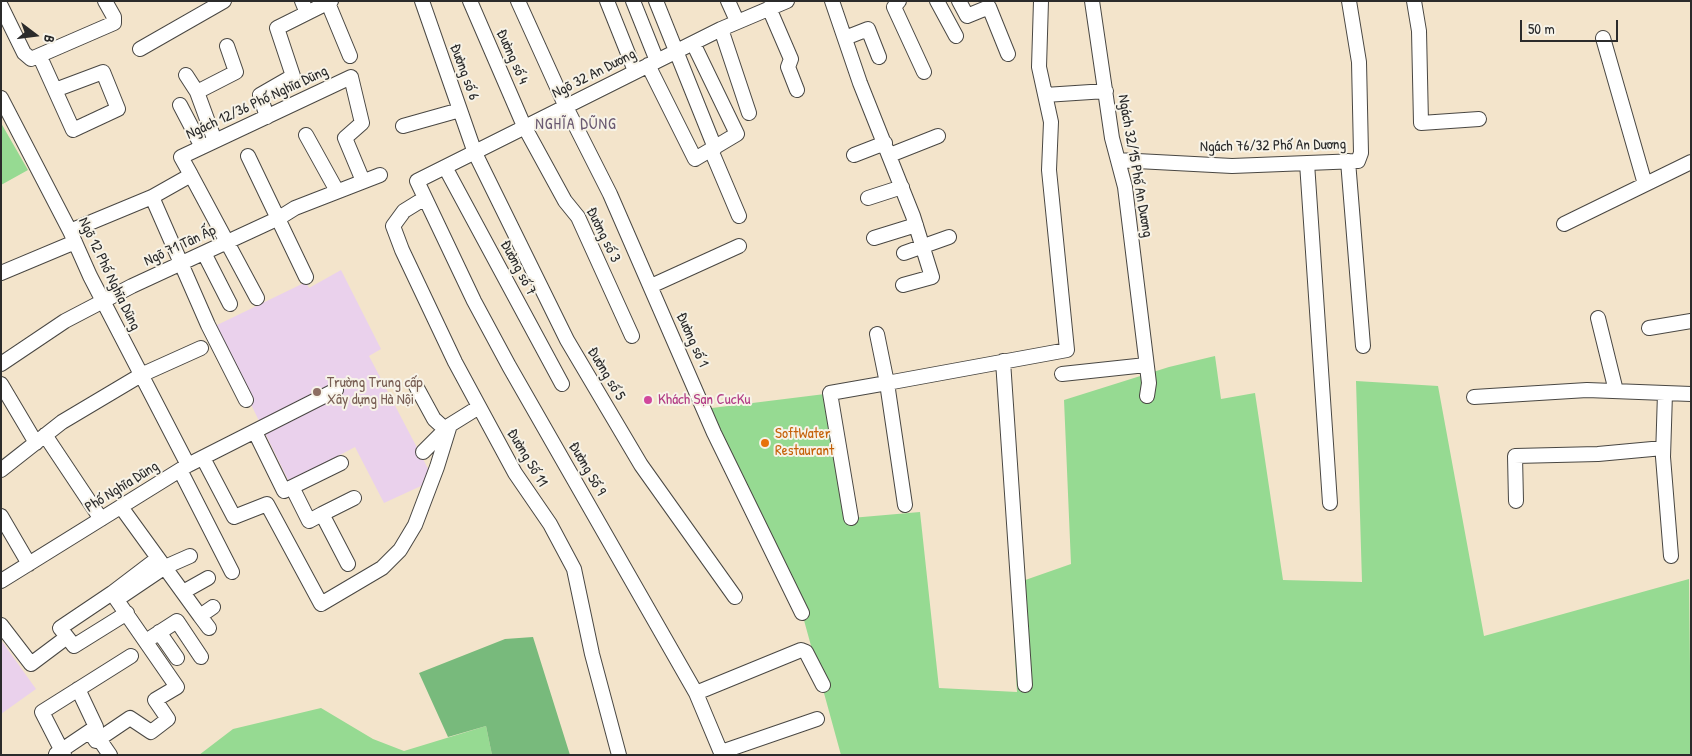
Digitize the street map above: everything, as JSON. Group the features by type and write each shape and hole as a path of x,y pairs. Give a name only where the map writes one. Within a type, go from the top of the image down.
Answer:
{"street":[{"path":"1,6 24,53 31,59 40,57 114,23 114,17 105,1"},
{"path":"140,49 224,1"},
{"name":"Đường số 6","path":"422,1 475,153"},
{"name":"Đường số 4","path":"470,1 524,126"},
{"name":"Đường số 1","path":"518,1 566,107 610,194 714,433 802,613"},
{"path":"607,1 647,66 695,159 737,134 693,43"},
{"path":"633,1 647,66"},
{"path":"656,1 677,51 739,216"},
{"path":"728,1 737,21"},
{"name":"Ngõ 32 An Dương","path":"417,181 737,21 787,1"},
{"path":"832,1 860,83 888,149 916,225 932,277 903,285"},
{"path":"899,1 894,7 924,72"},
{"path":"937,1 956,36"},
{"path":"959,1 967,16 989,7 1008,54"},
{"path":"851,518 830,393 1067,350 1049,170 1051,122 1039,66 1041,1"},
{"name":"Ngách 32/15 Phố An Dương","path":"1092,1 1118,160 1125,187 1149,383 1147,396"},
{"name":"Ngách 76/32 Phố An Dương","path":"1118,160 1232,166 1358,160 1361,153 1359,62 1349,1"},
{"path":"1414,1 1419,31 1421,123 1479,119"},
{"path":"267,116 260,95 293,76 277,28 304,7 329,2 350,56"},
{"path":"769,8 791,59 788,67 797,90"},
{"path":"721,29 749,112"},
{"path":"845,38 868,29 879,57"},
{"path":"1603,38 1645,184"},
{"path":"197,92 236,72 227,46"},
{"path":"40,57 73,130 118,110 103,72 55,90"},
{"path":"186,75 197,92 215,141"},
{"name":"Ngách 12/36 Phố Nghĩa Dũng","path":"191,176 181,157 351,77 362,123 345,138 363,181"},
{"path":"1045,94 1106,91"},
{"name":"Ngõ 12 Phố Nghĩa Dũng","path":"1,98 141,374 232,572"},
{"path":"180,105 202,148"},
{"path":"403,126 460,110"},
{"name":"Đường số 3","path":"524,126 565,201 578,217 632,336"},
{"path":"306,135 336,191"},
{"path":"854,155 888,149 938,136"},
{"name":"Đường số 5","path":"475,153 566,340 641,466 735,598"},
{"path":"248,156 306,277"},
{"path":"1348,161 1364,346"},
{"path":"1564,224 1691,162"},
{"path":"1307,163 1330,503"},
{"name":"Đường số 7","path":"445,167 562,384"},
{"name":"Ngõ 71 Tân Ấp","path":"1,364 66,321 103,301 279,218 295,208 380,175"},
{"path":"1,273 191,176 257,298"},
{"name":"Đường Số 9","path":"417,181 474,301 509,366 696,693 721,753"},
{"path":"868,198 902,187"},
{"path":"152,196 208,325 246,400"},
{"name":"Đường Số 11","path":"425,198 404,211 393,226 406,259 455,362 515,474 550,524 574,569 592,654 619,755"},
{"path":"874,238 916,225"},
{"path":"904,253 949,237"},
{"path":"651,286 739,246"},
{"path":"204,253 230,304"},
{"path":"1598,318 1616,391"},
{"path":"1649,328 1691,321"},
{"path":"877,334 887,383 905,505"},
{"path":"1,470 62,422 141,374 201,348"},
{"path":"1003,362 1025,685"},
{"path":"1062,374 1146,365"},
{"path":"1,384 101,519"},
{"path":"416,386 434,419 448,428"},
{"name":"Phố Nghĩa Dũng","path":"1,581 184,468 336,390"},
{"path":"1474,397 1587,390 1691,394"},
{"path":"1665,393 1663,448 1671,556"},
{"path":"423,452 448,428 479,407"},
{"path":"203,458 234,517 267,504 288,538 321,604 382,568 400,550 415,524 438,466 448,428"},
{"path":"259,430 284,490 340,463"},
{"path":"1516,501 1515,456 1598,454 1663,448"},
{"path":"292,487 308,521 354,498"},
{"path":"121,507 209,628"},
{"path":"322,514 348,564"},
{"path":"1,516 29,564"},
{"path":"127,613 74,646 60,628 115,596 162,563 190,556"},
{"path":"183,592 208,578"},
{"path":"115,596 176,687 155,700 168,719 151,732 130,718 60,753 42,712 131,656"},
{"path":"146,641 177,620 213,607"},
{"path":"177,620 201,657"},
{"path":"1,624 31,664 67,637"},
{"path":"159,632 177,658"},
{"path":"696,693 801,650 806,652 823,685"},
{"path":"78,689 96,727 95,735 110,755"},
{"path":"721,753 817,719"}],"shaded area":[{"name":"Trường Trung cấp Xây dựng Hà Nội","path":"341,270 381,349 369,356 434,480 384,503 355,447 289,482 213,327 306,282 309,288"},
{"path":"1,640 36,689 1,714"}],"green space":[{"path":"1,123 28,170 1,185"},
{"path":"1215,356 1221,399 1255,393 1283,580 1362,582 1356,381 1438,386 1484,636 1689,579 1691,755 841,755 802,613 704,409 825,394 851,518 920,512 939,688 1017,692 1011,585 1071,564 1064,400 1169,367"},
{"path":"533,637 570,755 492,755 486,726 448,737 419,673 505,639"},
{"path":"321,708 373,739 404,751 486,726 492,755 199,755 233,729"}],"place":[{"name":"Trường Trung cấp Xây dựng Hà Nội","path":"317,392"},
{"name":"Khách Sạn CucKu","path":"648,400"},
{"name":"SoftWater Restaurant","path":"765,443"}],"district":[{"name":"NGHĨA DŨNG","path":"576,125"}]}
